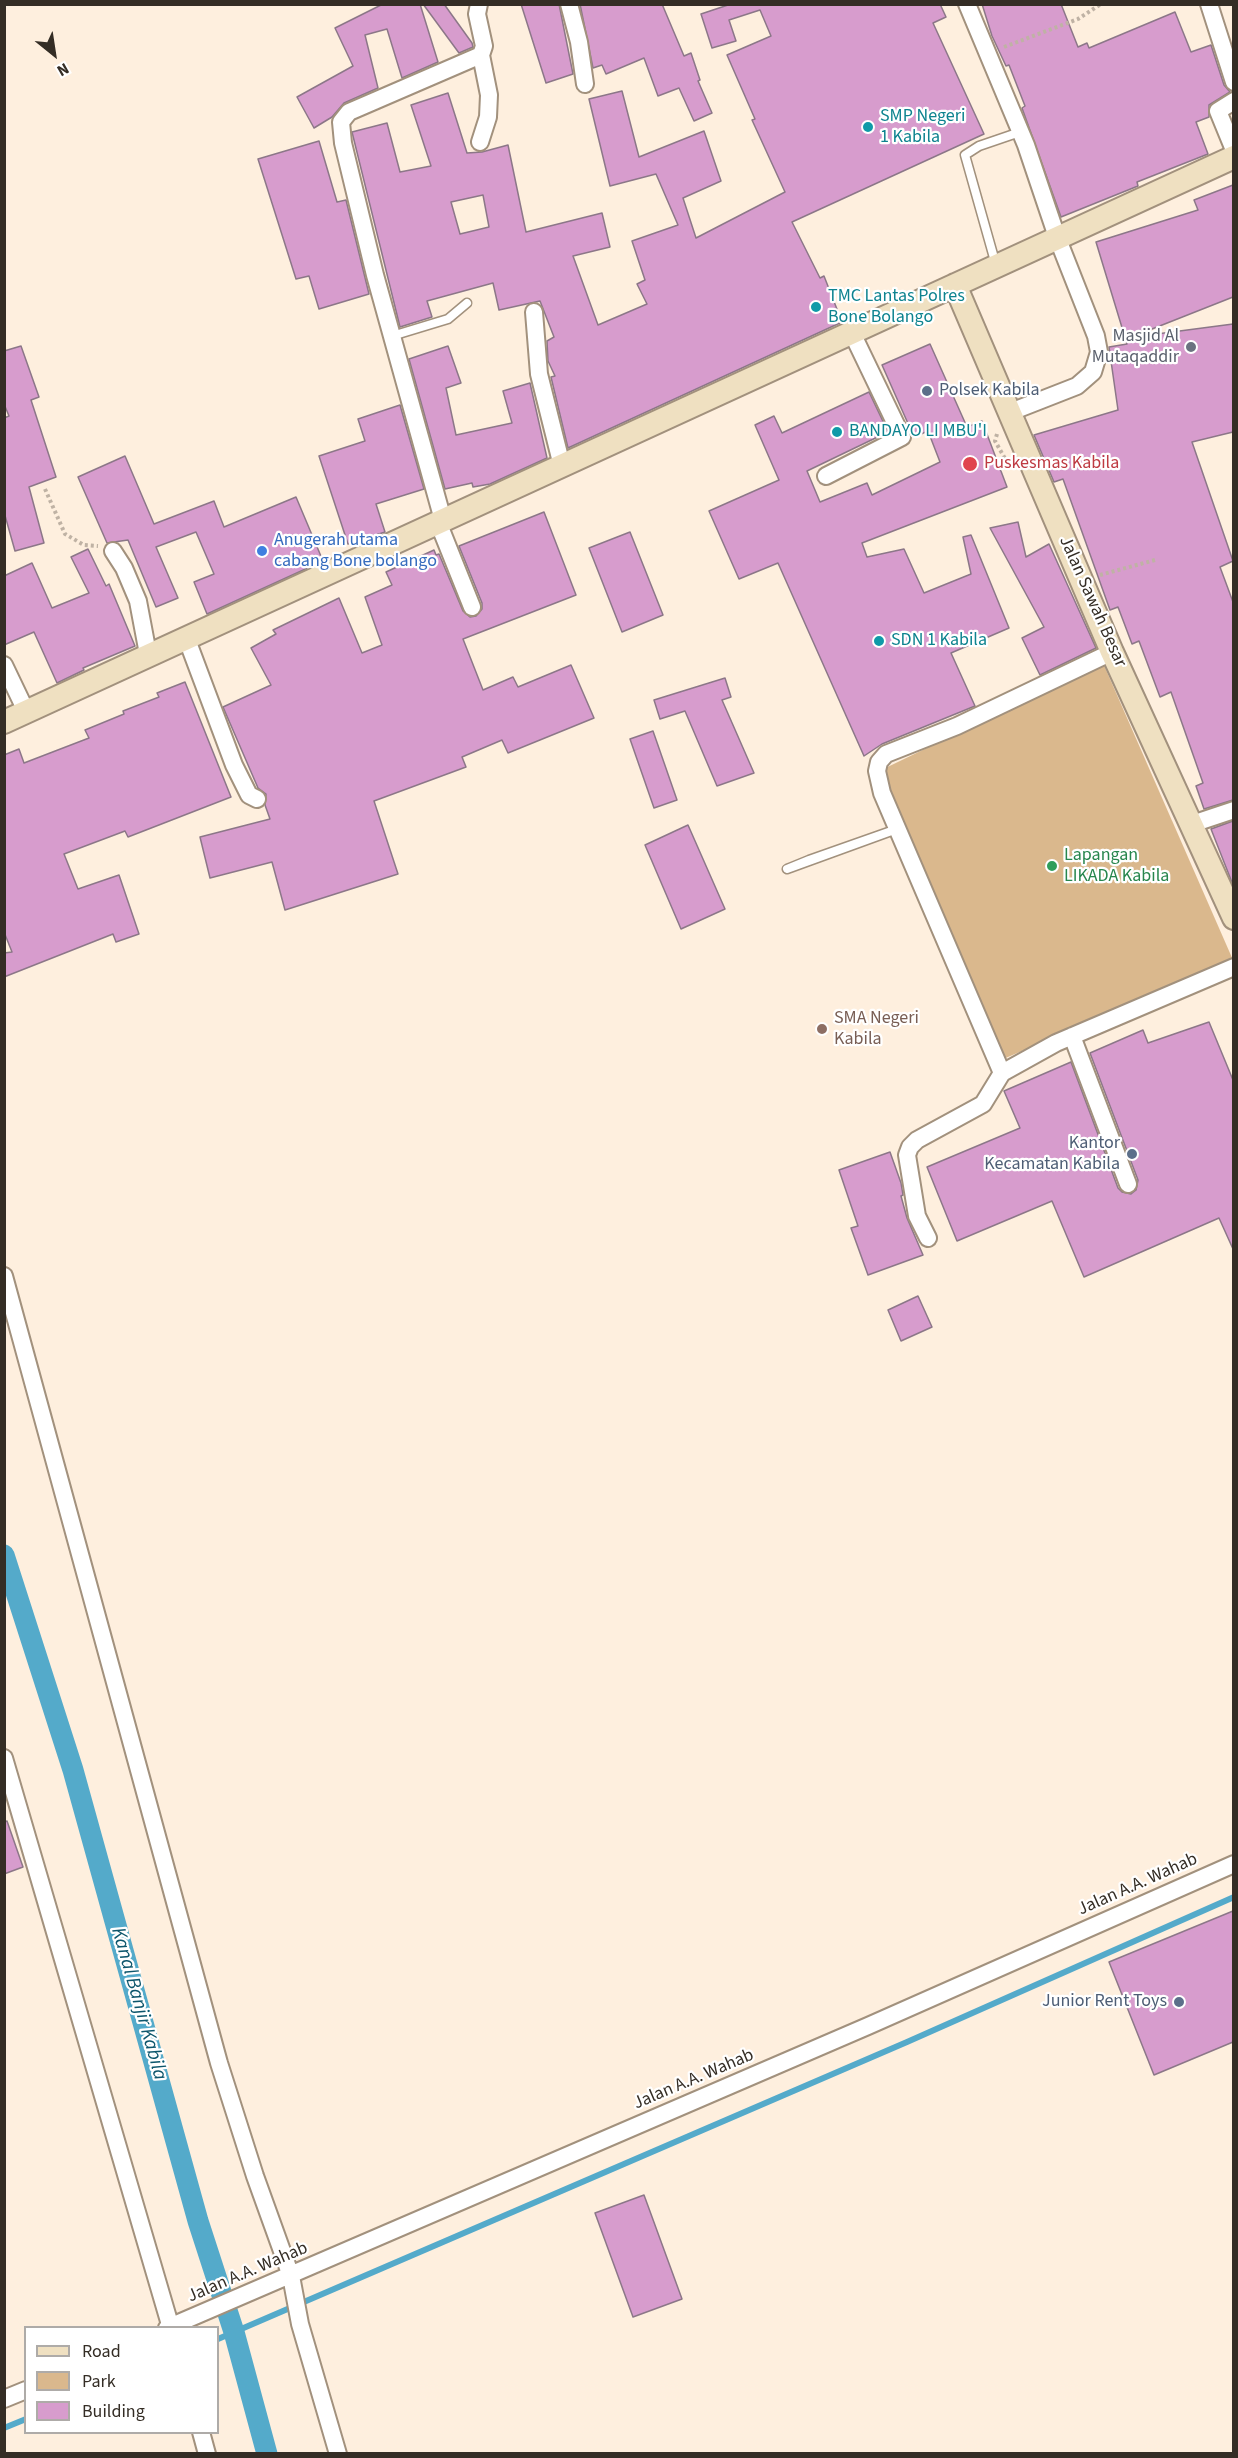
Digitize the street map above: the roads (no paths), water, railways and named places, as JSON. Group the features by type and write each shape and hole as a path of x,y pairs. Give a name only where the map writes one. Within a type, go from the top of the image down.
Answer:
{"main road":[{"path":"4,722 1233,157"},
{"name":"Jalan Sawah Besar","path":"955,285 1112,652 1233,918"}],"street":[{"path":"479,4 477,14 484,46 481,55 489,96 488,117 480,142"},
{"path":"569,4 579,42 585,84"},
{"path":"968,4 1020,132 1057,237 1096,336 1098,362 1093,372 1077,386 1008,413"},
{"path":"1209,4 1233,82"},
{"path":"472,607 441,521 343,143 341,122 349,112 481,55"},
{"path":"1233,101 1218,111 1233,150"},
{"path":"534,312 539,374 562,466"},
{"path":"826,476 902,437 852,333"},
{"path":"113,551 132,584 148,654"},
{"path":"186,637 234,765 249,795 257,799"},
{"path":"1002,1073 882,793 877,771 879,762 886,754 957,726 1112,652"},
{"path":"4,665 26,711"},
{"path":"1189,825 1233,810"},
{"path":"928,1238 917,1216 907,1155 910,1147 917,1140 983,1104 1002,1073 1072,1036 1233,967"},
{"path":"1072,1036 1128,1184"},
{"path":"4,1276 228,2096 283,2279 300,2324 338,2454"},
{"path":"4,1758 170,2326"},
{"name":"Jalan A.A. Wahab","path":"172,2326 603,2138 868,2026 1233,1864"},
{"path":"4,2399 24,2391"},
{"path":"201,2434 207,2454"}],"lane":[{"path":"996,265 965,155 979,146 1020,132"},
{"path":"392,336 448,319 459,312 466,303"},
{"path":"897,829 831,853 787,869 809,860 897,829"}],"waterway":[{"name":"Kanal Banjir Kabila","path":"4,1555 73,1770 198,2221 234,2332 267,2454"},
{"path":"219,2339 907,2042 1234,1897"},
{"path":"4,2428 24,2420"}],"place":[{"name":"SMP Negeri 1 Kabila","path":"868,127"},
{"name":"TMC Lantas Polres Bone Bolango","path":"816,307"},
{"name":"Masjid Al Mutaqaddir","path":"1191,347"},
{"name":"Polsek Kabila","path":"927,391"},
{"name":"BANDAYO LI MBU'I","path":"837,432"},
{"name":"Puskesmas Kabila","path":"970,464"},
{"name":"Anugerah utama cabang Bone bolango","path":"262,551"},
{"name":"SDN 1 Kabila","path":"879,641"},
{"name":"Lapangan LIKADA Kabila","path":"1052,866"},
{"name":"SMA Negeri Kabila","path":"822,1029"},
{"name":"Kantor Kecamatan Kabila","path":"1132,1154"},
{"name":"Junior Rent Toys","path":"1179,2002"}]}
